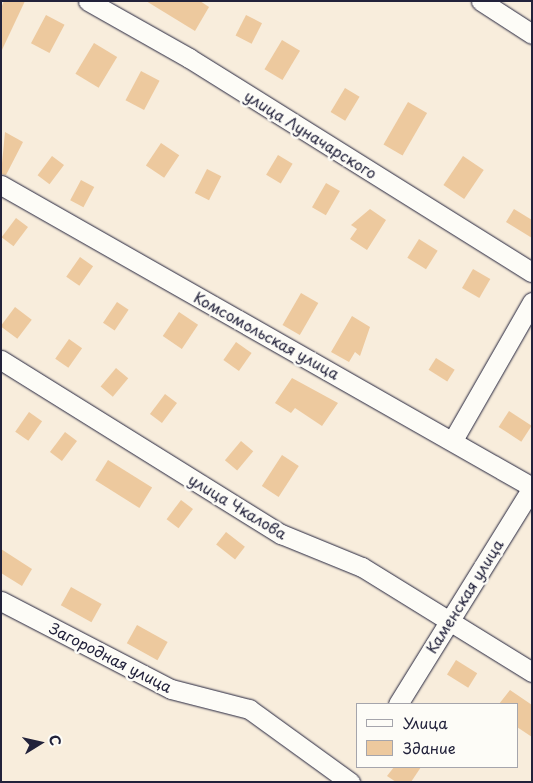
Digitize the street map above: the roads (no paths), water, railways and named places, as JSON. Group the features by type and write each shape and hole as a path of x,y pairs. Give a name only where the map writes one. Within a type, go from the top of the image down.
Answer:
{"street":[{"name":"улица Луначарского","path":"88,1 189,58 532,272"},
{"path":"481,1 532,34"},
{"name":"Комсомольская улица","path":"1,185 453,440 532,487"},
{"path":"453,440 532,302"},
{"name":"улица Чкалова","path":"1,360 282,534 362,567 532,672"},
{"name":"Каменская улица","path":"399,703 532,487"},
{"name":"Загородная улица","path":"1,601 172,689 249,709 351,782"},
{"path":"351,782 359,768"}]}
